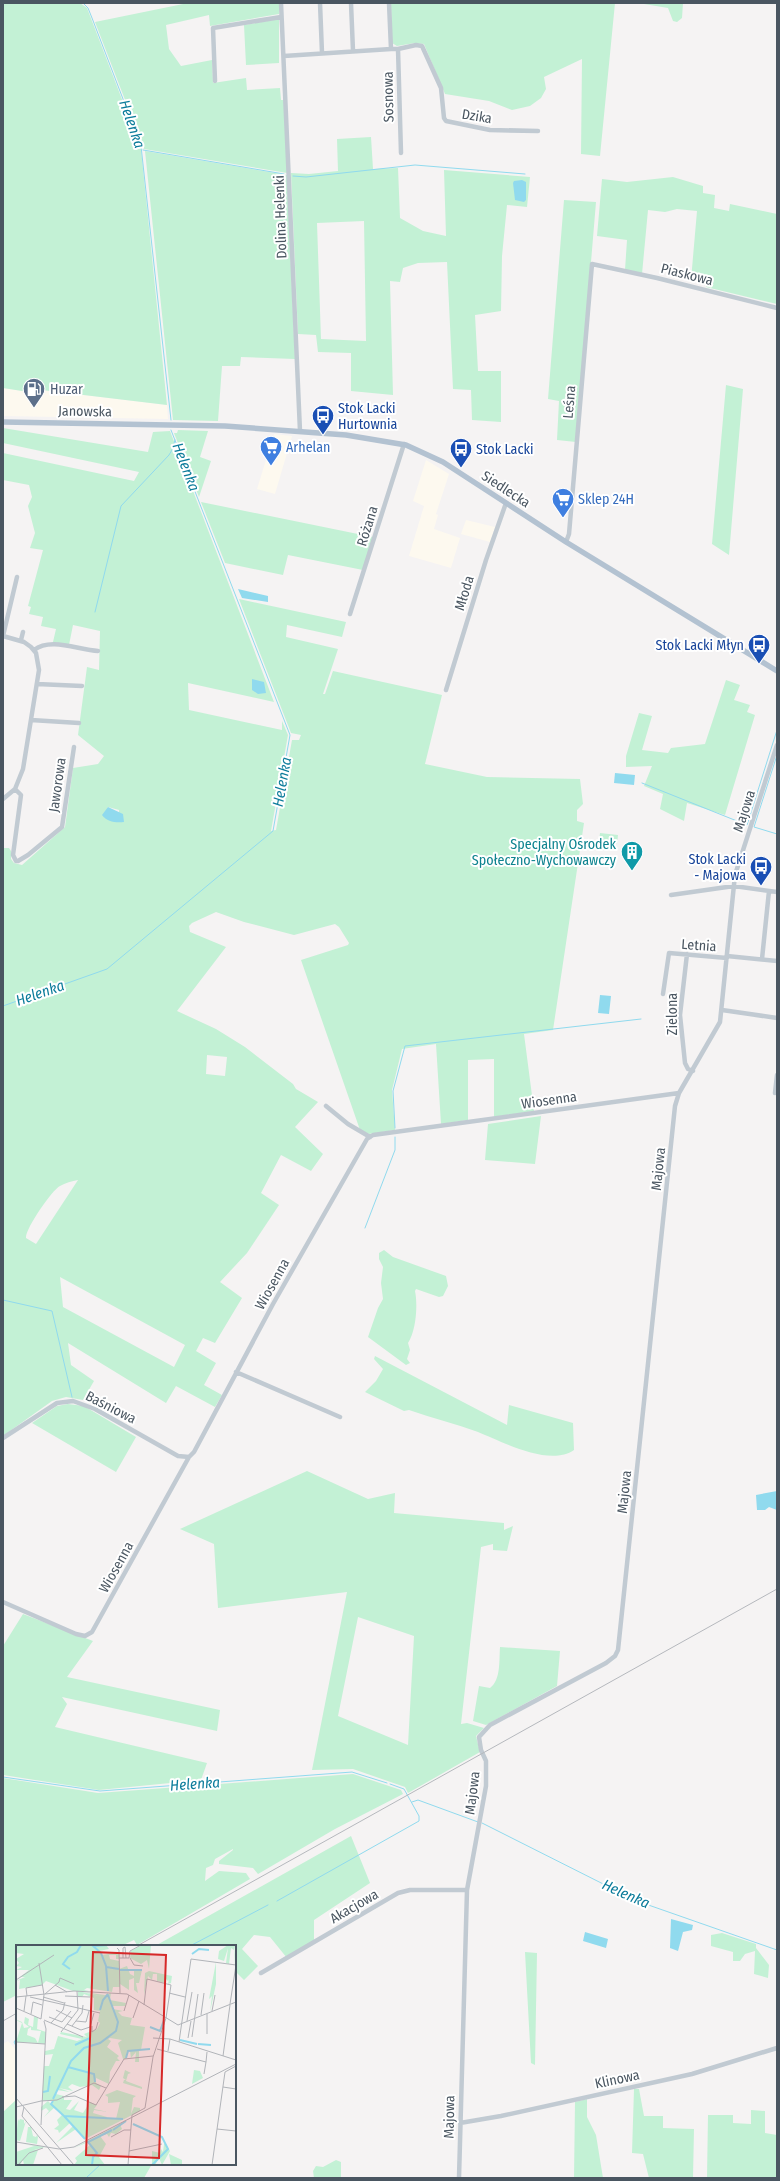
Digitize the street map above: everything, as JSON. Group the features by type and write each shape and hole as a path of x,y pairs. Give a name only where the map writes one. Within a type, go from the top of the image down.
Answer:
{"main road":[{"name":"Janowska","path":"3,422 166,425"},
{"name":"Siedlecka","path":"166,425 225,426 300,431 373,438 404,444 431,455 566,542 777,671"}],"street":[{"name":"Dolina Helenki","path":"281,3 300,431"},
{"path":"320,3 322,53"},
{"path":"351,3 353,51"},
{"path":"389,3 391,49"},
{"path":"215,80 213,28 281,17"},
{"name":"Dzika","path":"398,49 416,45 422,46 441,88 444,118 446,121 490,130 538,131"},
{"path":"284,56 398,49"},
{"name":"Sosnowa","path":"398,49 401,153"},
{"name":"Piaskowa","path":"592,264 657,278 777,308"},
{"name":"Leśna","path":"566,542 569,534 592,264"},
{"name":"Różana","path":"350,614 404,444"},
{"name":"Młoda","path":"446,690 486,560 506,503"},
{"path":"3,799 15,789 24,769 37,684 38,661 34,650 21,640 3,636 17,577"},
{"path":"21,640 23,632"},
{"path":"34,650 45,644 52,644 85,651 98,651"},
{"path":"37,684 82,686"},
{"path":"31,720 79,723"},
{"name":"Majowa","path":"459,2178 467,1890 486,1786 486,1761 479,1743 479,1737 482,1731 490,1726 606,1663 615,1656 618,1650 675,1114 679,1093 714,1035 720,1022 735,875 777,745"},
{"name":"Jaworowa","path":"15,789 21,795 14,855 16,861 18,861 28,855 62,827 74,747"},
{"path":"671,895 734,886 777,892"},
{"path":"762,959 769,891"},
{"name":"Letnia","path":"663,994 669,953 777,961"},
{"name":"Zielona","path":"687,954 680,1015 685,1063 688,1069 693,1070"},
{"path":"722,1010 777,1018"},
{"path":"775,1094 777,1075"},
{"name":"Wiosenna","path":"3,1602 76,1634 89,1635 189,1457 194,1452 236,1372 362,1145 370,1137 679,1093"},
{"path":"326,1106 348,1124 370,1137"},
{"path":"236,1372 340,1417"},
{"name":"Baśniowa","path":"3,1438 57,1404 73,1402 95,1409 178,1456 189,1457"},
{"name":"Akacjowa","path":"261,1973 398,1893 410,1890 467,1890"},
{"name":"Klinowa","path":"460,2123 508,2115 692,2074 777,2048"}],"shaded area":[{"path":"3,388 41,394 42,390 167,405 168,419 3,416"},
{"path":"274,434 292,436 275,494 257,489"},
{"path":"426,460 449,474 436,514 438,515 434,529 460,538 451,568 409,556 424,506 413,501"},
{"path":"466,520 495,527 490,542 461,534"},
{"path":"8,2041 16,2050 16,2100 3,2112 3,2044"}],"green space":[{"path":"3,3 80,3 87,8 141,149 167,405 42,390 41,394 3,388"},
{"path":"188,3 279,3 279,14 210,26 209,15 166,25 169,49 181,66 212,60 213,83 246,78 247,90 280,88 281,100 284,100 287,173 144,149 95,22"},
{"path":"391,3 615,3 600,156 581,154 582,59 544,77 546,89 541,98 530,106 512,110 489,101 445,94 424,44 415,43 397,46 392,43"},
{"path":"638,3 683,3 682,18 677,22 673,21 668,8"},
{"path":"279,19 279,63 246,65 244,25"},
{"path":"371,137 373,169 398,168 400,218 423,231 446,236 444,170 530,177 527,207 507,205 502,256 501,311 475,315 478,371 501,371 501,422 472,420 471,390 453,389 447,262 418,263 403,268 400,282 390,281 393,395 351,391 351,353 318,352 316,335 298,334 291,173 309,174 338,171 337,139","holes":["364,221 366,341 321,339 317,223"]},
{"path":"145,151 287,175 295,359 241,357 240,366 222,366 218,421 173,420"},
{"path":"673,177 703,186 703,193 715,195 714,208 729,211 730,204 777,214 777,304 706,287 707,284 691,280 697,211 677,209 665,212 648,210 642,274 625,270 627,240 597,236 602,179 627,182"},
{"path":"564,200 596,202 576,442 557,440 559,401 548,399"},
{"path":"726,385 743,389 729,555 712,544"},
{"path":"3,428 148,452 153,432 170,431 274,702 188,683 189,710 282,730 282,721 288,735 271,831 276,830 292,740 299,740 301,735 291,733 239,599 346,622 342,637 287,625 286,637 338,649 323,694 325,694 333,671 442,695 425,764 487,777 580,779 583,804 577,810 577,821 584,823 553,1030 524,1034 534,1111 494,1117 494,1059 468,1060 468,1120 441,1124 436,1044 402,1049 392,1090 395,1130 369,1134 360,1130 301,960 348,945 349,943 339,927 335,924 294,935 244,922 216,912 192,923 189,926 190,932 226,947 177,1011 216,1029 245,1047 293,1084 296,1089 318,1102 295,1127 323,1154 311,1171 281,1155 261,1193 279,1205 247,1253 220,1282 242,1298 215,1343 203,1338 196,1351 216,1363 204,1385 222,1395 215,1407 176,1386 166,1403 68,1343 71,1365 94,1381 83,1400 66,1397 52,1401 3,1436 3,848 9,848 11,851 11,859 14,863 22,865 65,827 73,768 98,764 104,756 78,735 87,667 99,670 100,631 73,625 69,645 53,642 56,629 41,626 43,617 29,614 31,607 28,606 43,550 30,548 35,533 28,506 32,497 29,485 3,480 3,453 134,481 139,472 3,443","holes":["108,807 119,810 119,822 104,817","207,1055 227,1057 225,1076 206,1074","78,1180 36,1244 26,1238 27,1233 40,1210 56,1189 66,1183","60,1277 185,1345 174,1367 63,1307"]},
{"path":"178,430 208,431 200,457 211,461 199,497 174,433 177,433"},
{"path":"201,502 373,537 363,570 288,555 283,575 225,563"},
{"path":"726,680 740,685 734,700 750,705 747,712 755,715 725,815 687,803 684,821 660,809 663,794 644,786 652,766 626,767 626,756 639,713 652,716 642,750 668,753 671,748 705,744"},
{"path":"600,833 618,835 617,844 599,842"},
{"path":"541,1116 535,1164 485,1160 488,1124"},
{"path":"384,1250 393,1257 446,1276 448,1286 443,1296 439,1297 416,1289 416,1318 413,1332 408,1343 410,1350 407,1359 410,1363 406,1365 368,1337 378,1308 383,1299 381,1283 383,1267 379,1259 379,1253"},
{"path":"375,1356 507,1425 509,1405 573,1423 574,1450 564,1455 552,1456 539,1454 513,1447 461,1426 409,1410 404,1411 365,1392 376,1381 383,1369 374,1359"},
{"path":"68,1404 84,1406 136,1437 116,1472 32,1423 57,1406"},
{"path":"307,1471 368,1499 395,1493 394,1513 504,1523 504,1530 513,1526 507,1551 493,1550 493,1544 481,1547 461,1724 467,1723 484,1728 476,1736 480,1752 408,1793 405,1787 353,1769 312,1770 347,1592 218,1608 214,1544 180,1529","holes":["358,1617 414,1636 408,1745 338,1716"]},
{"path":"23,1614 93,1641 67,1677 220,1710 217,1731 62,1697 67,1704 55,1727 207,1763 201,1780 99,1790 3,1775 3,1646"},
{"path":"500,1647 560,1651 557,1686 486,1725 473,1721 479,1686 490,1688 494,1684 499,1669"},
{"path":"353,1774 401,1790 403,1794 335,1829 258,1874 253,1868 219,1864 219,1861 233,1849 215,1859 213,1865 206,1868 205,1881 219,1871 246,1873 250,1879 137,1945 134,1940 123,1945 16,1945 16,1996 3,2002 3,1778 98,1793"},
{"path":"351,1836 370,1883 314,1920 314,1942 287,1958 270,1937 254,1935 242,1949 258,1966 244,1980 236,1972 236,1945 157,1945"},
{"path":"722,1933 756,1944 756,1948 769,1965 768,1978 754,1974 755,1951 745,1954 740,1961 733,1961 733,1952 711,1946 711,1935"},
{"path":"525,1952 537,1953 535,2065 531,2063"},
{"path":"634,2089 639,2089 644,2116 663,2116 663,2128 694,2129 693,2178 649,2178 643,2154 632,2153"},
{"path":"587,2099 587,2117 596,2135 603,2178 574,2178 575,2102"},
{"path":"16,2100 16,2165 151,2165 144,2178 3,2178 3,2112"},
{"path":"751,2110 765,2111 765,2133 777,2135 777,2178 707,2178 708,2115 733,2115 733,2123 751,2124"},
{"path":"336,2160 341,2162 341,2178 314,2178 313,2171 316,2166 323,2167"}],"water":[{"path":"522,180 526,182 526,200 524,202 515,200 513,183 514,181"},
{"path":"238,589 268,596 268,602 242,598"},
{"path":"252,679 264,682 266,693 258,694 252,690"},
{"path":"615,773 635,775 634,785 614,783"},
{"path":"108,807 123,814 124,822 112,822 106,819 102,815"},
{"path":"600,995 611,996 609,1014 598,1013"},
{"path":"777,1491 777,1510 769,1507 765,1510 757,1510 756,1495"},
{"path":"671,1919 693,1925 692,1930 683,1932 678,1951 670,1948"},
{"path":"585,1932 608,1939 606,1948 583,1941"}],"waterway":[{"name":"Helenka","path":"83,3 88,8 141,146 171,420"},
{"path":"143,150 284,174"},
{"path":"293,176 306,177 415,165 525,174"},
{"name":"Helenka","path":"3,1006 107,969 273,831 290,735 171,430"},
{"path":"95,612 121,506 169,455 175,440"},
{"path":"642,783 747,825 777,730"},
{"path":"777,755 754,827 777,834"},
{"path":"395,1128 393,1091 405,1046 641,1019"},
{"path":"365,1228 395,1150 395,1137"},
{"path":"3,1300 52,1311 72,1397"},
{"name":"Helenka","path":"3,1777 100,1791 352,1772 387,1783"},
{"path":"277,1901 419,1821 419,1816 404,1789 390,1784"},
{"name":"Helenka","path":"412,1802 418,1800 478,1822"},
{"name":"Helenka","path":"482,1823 637,1901 777,1950"},
{"path":"192,1945 268,1905"},
{"path":"16,2039 14,2042 16,2046"},
{"path":"86,2178 100,2165"}],"railway":[{"path":"139,1945 777,1589"},
{"path":"3,2021 16,2014"}],"place":[{"name":"Huzar","path":"34,408"},
{"name":"Stok Lacki Hurtownia","path":"323,436"},
{"name":"Arhelan","path":"271,466"},
{"name":"Stok Lacki","path":"461,468"},
{"name":"Sklep 24H","path":"563,518"},
{"name":"Stok Lacki Młyn","path":"759,664"},
{"name":"Specjalny Ośrodek Społeczno-Wychowawczy","path":"632,872"},
{"name":"Stok Lacki - Majowa","path":"761,886"}]}
